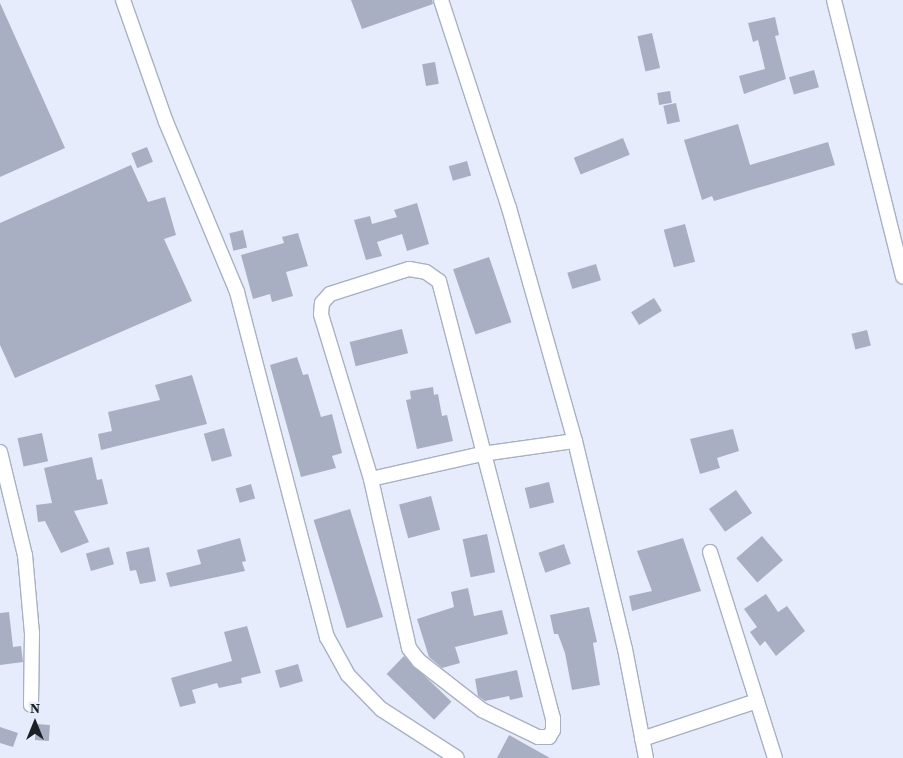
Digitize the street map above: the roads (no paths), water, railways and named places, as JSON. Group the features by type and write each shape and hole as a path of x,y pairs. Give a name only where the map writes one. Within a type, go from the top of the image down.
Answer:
{"street":[{"path":"123,0 166,122 237,292 327,637 348,675 382,709 457,758"},
{"path":"441,0 509,208 575,441 625,649 646,758"},
{"path":"834,0 903,277"},
{"path":"409,269 426,272 439,280 482,454 553,718 554,730 549,737 538,737 482,710 419,661 409,648 371,479 321,314 322,302 330,294 409,269"},
{"path":"371,479 482,454 575,441"},
{"path":"0,452 25,555 32,633 31,705"},
{"path":"710,552 775,758"},
{"path":"642,738 757,701"}]}
